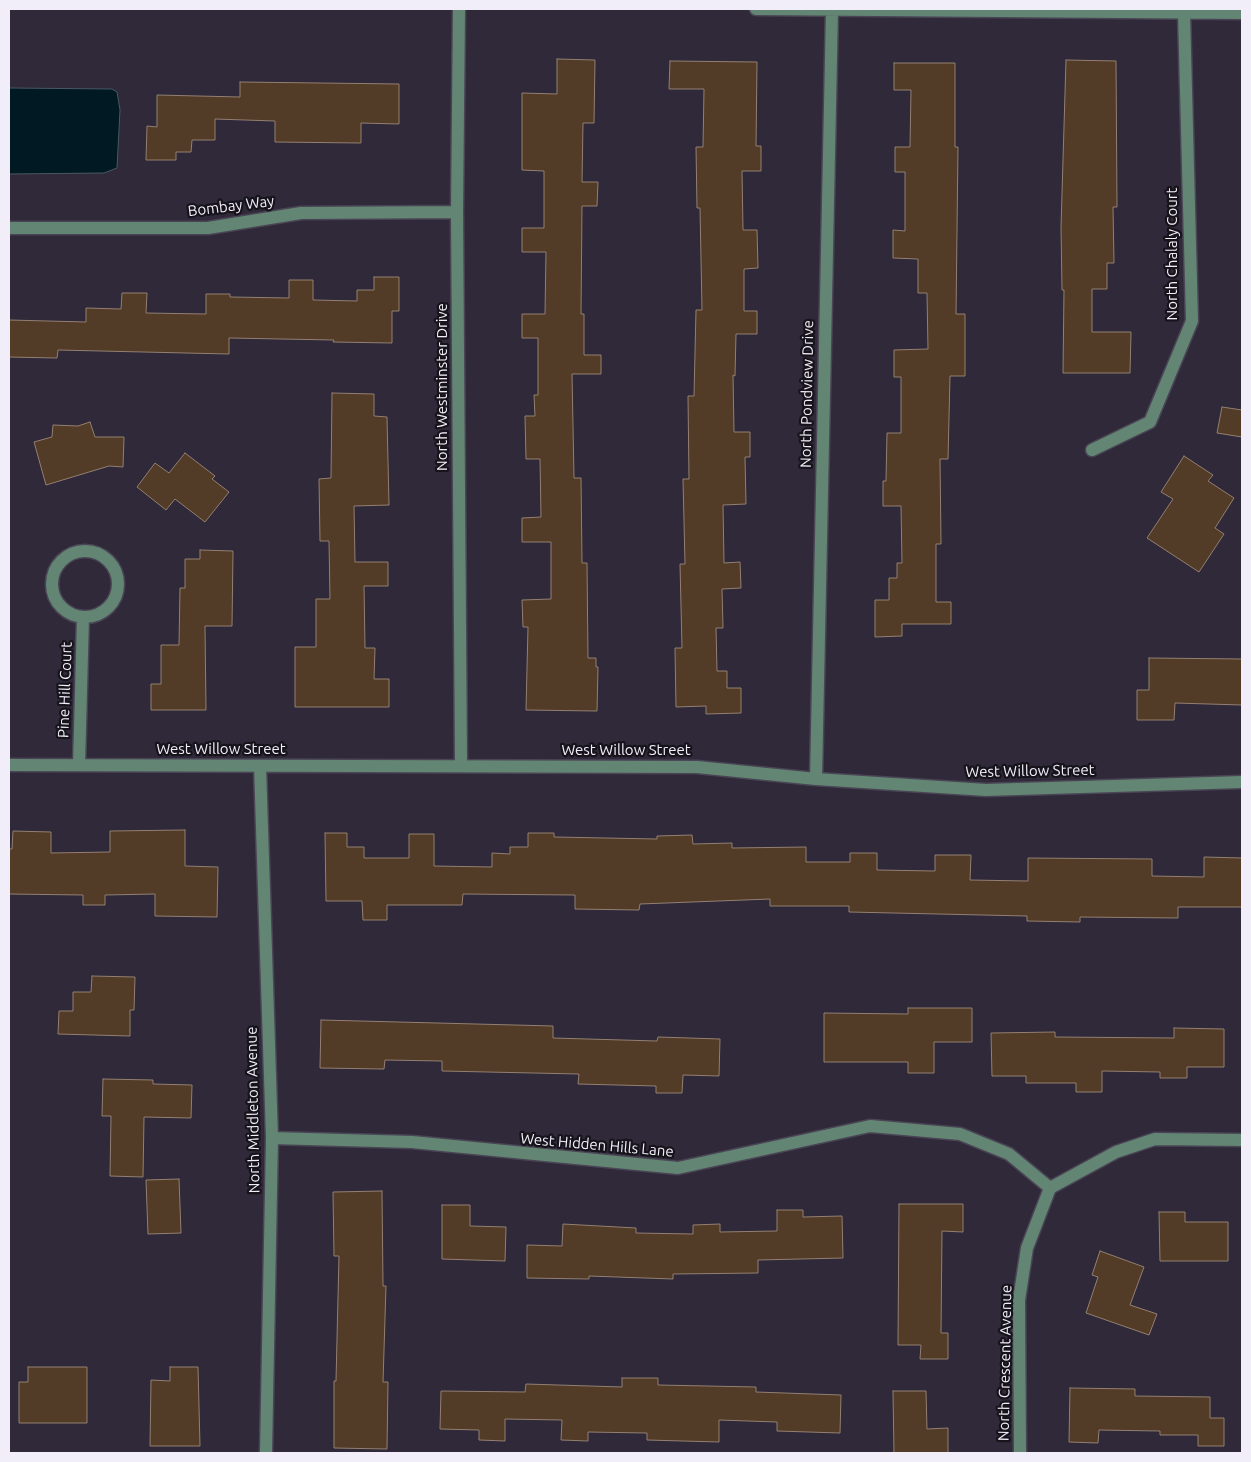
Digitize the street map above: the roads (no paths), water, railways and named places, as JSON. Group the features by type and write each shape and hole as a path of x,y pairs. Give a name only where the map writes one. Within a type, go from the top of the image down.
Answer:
{"street":[{"name":"North Westminster Drive","path":"459,9 457,212 461,765"},
{"path":"756,9 1242,13"},
{"name":"North Pondview Drive","path":"816,779 832,10"},
{"name":"North Chalaly Court","path":"1092,450 1150,422 1192,321 1184,13"},
{"name":"Bombay Way","path":"9,228 208,228 301,213 457,212"},
{"path":"86,551 99,554 109,562 116,573 118,585 115,598 107,608 96,615 84,617 71,614 61,606 54,596 52,583 55,570 62,560 74,553 86,551"},
{"name":"Pine Hill Court","path":"79,765 84,617"},
{"name":"West Willow Street","path":"9,764 697,767 816,779 986,790 1242,782"},
{"name":"North Middleton Avenue","path":"260,766 272,1138 266,1453"},
{"name":"West Hidden Hills Lane","path":"272,1138 412,1142 678,1168 870,1126 960,1134 1009,1154 1050,1188"},
{"path":"1050,1188 1116,1152 1155,1139 1242,1140"},
{"name":"North Crescent Avenue","path":"1020,1453 1018,1300 1027,1248 1050,1188"}],"water":[{"path":"9,88 112,89 117,92 120,110 117,168 104,173 9,174"}]}
